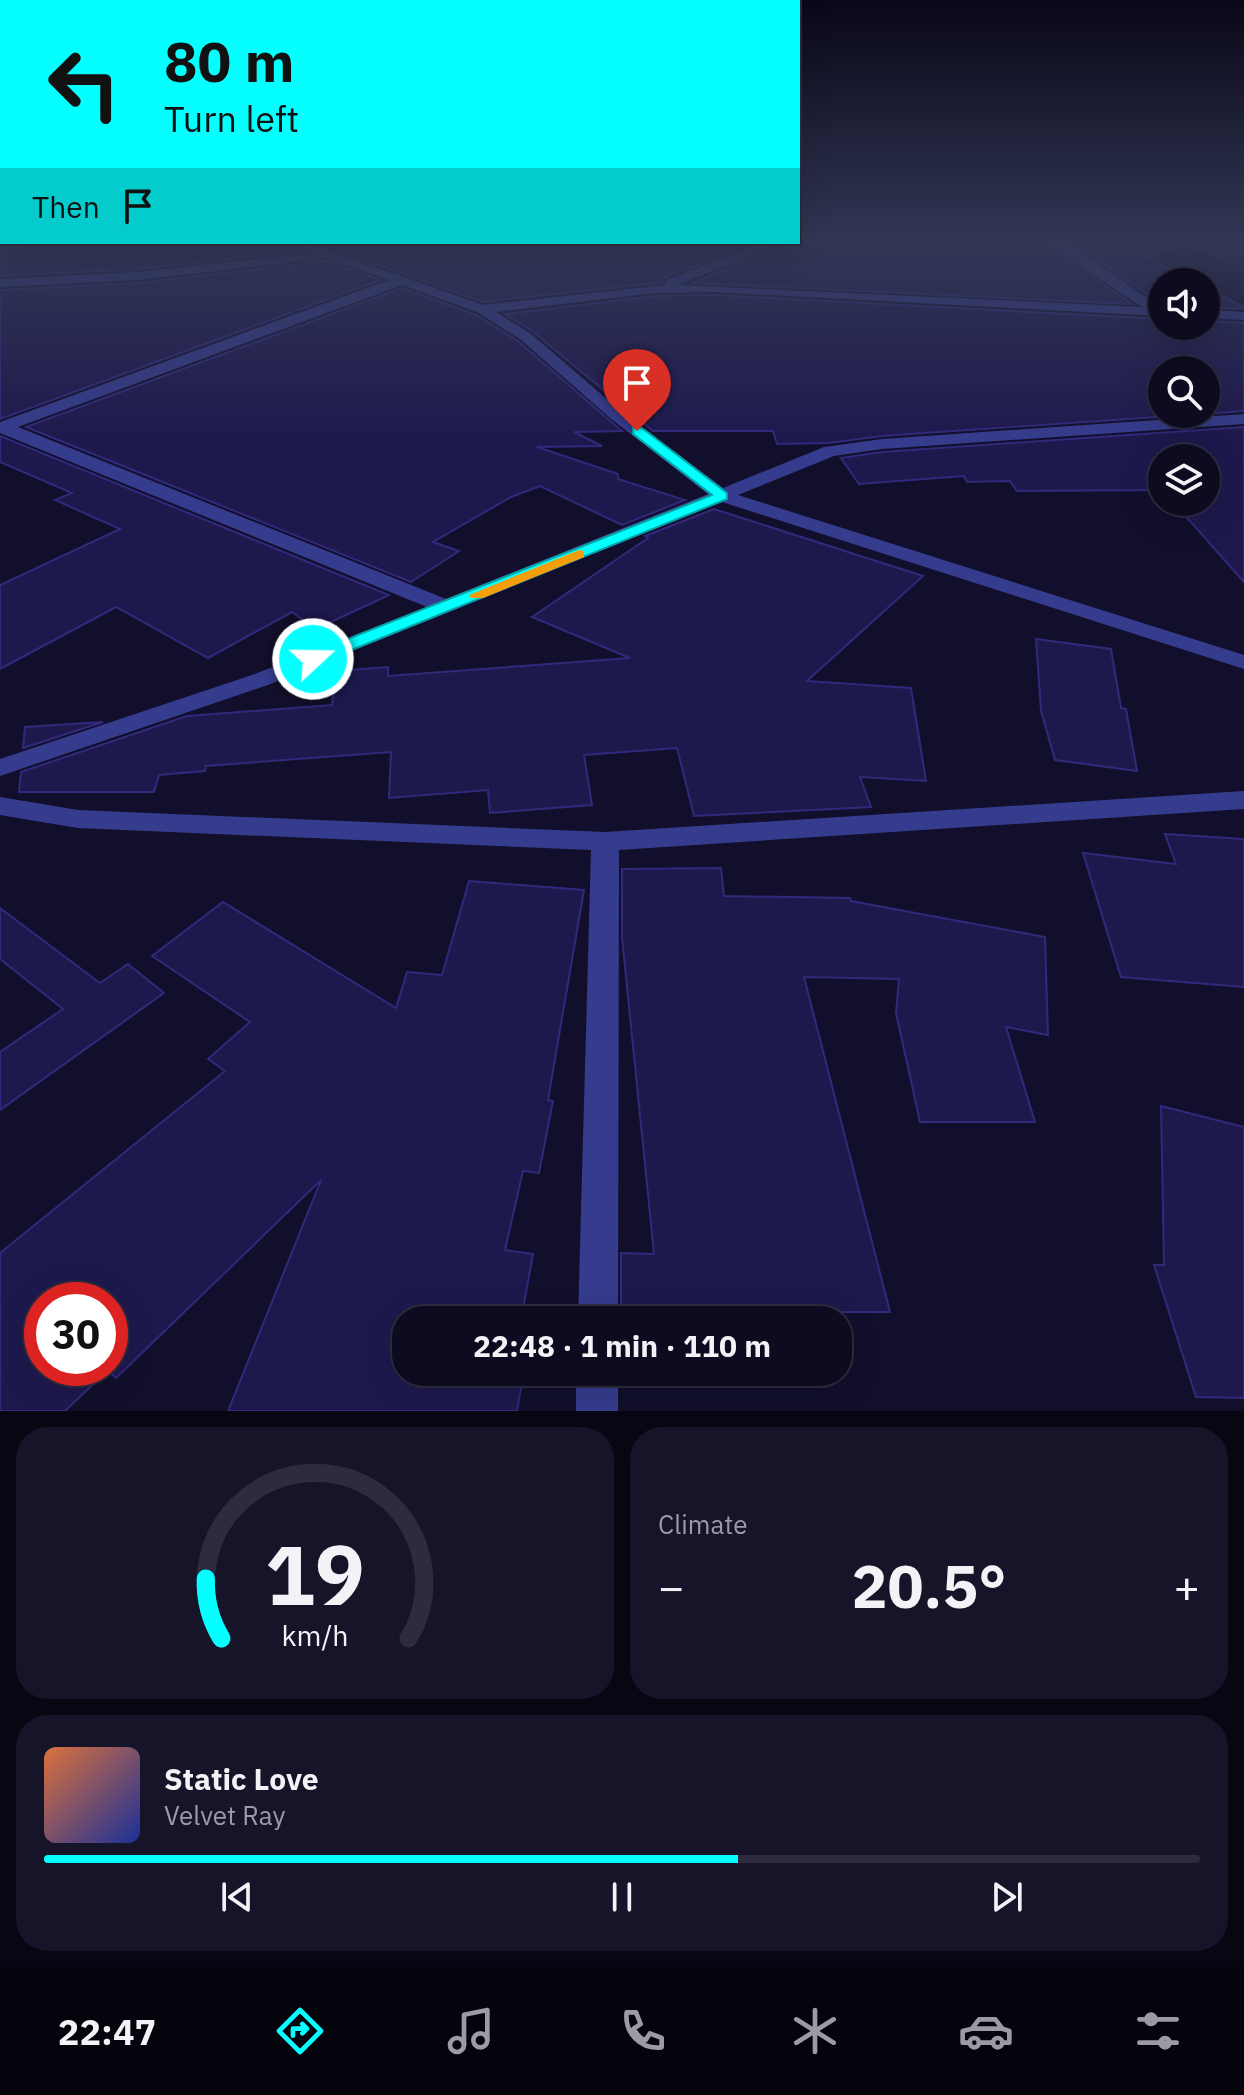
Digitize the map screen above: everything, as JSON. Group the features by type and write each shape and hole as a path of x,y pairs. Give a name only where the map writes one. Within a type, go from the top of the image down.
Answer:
{"street":[{"path":"2,428 330,307"},
{"path":"476,307 525,336 616,415 722,496 1244,662"},
{"path":"482,309 501,307"},
{"path":"1064,307 1148,311"},
{"path":"1220,315 1244,316"},
{"path":"0,768 260,680 830,451 869,445 1244,419"},
{"path":"2,428 446,607"},
{"path":"0,806 78,819 605,841 1244,800"},
{"path":"598,1306 605,841"},
{"path":"597,1386 597,1411"}],"building":[{"path":"0,307 307,307 0,419"},
{"path":"351,307 454,307 476,315 518,341 622,431 574,432 602,446 537,447 618,474 618,479 685,500 622,525 540,486 511,497 433,542 459,551 411,582 26,427"},
{"path":"565,307 936,307 1148,318 1148,340 1220,340 1220,322 1244,323 1244,411 1220,413 1220,356 1148,356 1148,418 882,436 829,443 777,444 773,431 653,431 532,331 505,314"},
{"path":"1244,427 1244,582 1185,516 1220,516 1220,444 1148,444 1148,490 1017,491 1010,481 967,482 964,476 859,484 841,458 882,452"},
{"path":"0,436 389,595 316,629 292,612 208,658 116,607 0,669 0,585 120,529 55,500 72,493 0,462"},
{"path":"714,509 923,576 807,681 911,688 926,781 860,777 871,807 694,816 677,748 584,755 592,805 490,813 488,790 389,798 391,752 206,766 205,771 159,775 154,792 19,792 21,772 187,716 332,705 336,671 388,667 388,676 630,658 532,617 648,538 645,536"},
{"path":"1036,639 1111,649 1121,708 1126,709 1137,771 1055,760 1041,711"},
{"path":"103,722 23,748 25,727"},
{"path":"1165,834 1244,839 1244,987 1121,977 1083,853 1176,864"},
{"path":"721,868 724,896 850,898 851,901 1045,937 1048,1035 1006,1027 1035,1122 920,1122 896,1013 899,979 804,977 890,1312 852,1312 852,1306 621,1306 621,1253 654,1254 622,937 622,869"},
{"path":"469,881 584,890 548,1100 553,1101 539,1173 523,1171 505,1250 533,1254 524,1306 392,1306 392,1386 521,1386 517,1411 228,1411 321,1180 128,1366 128,1282 24,1282 24,1386 91,1386 65,1411 0,1411 0,1253 225,1071 208,1059 250,1022 152,956 223,902 396,1008 407,972 442,975"},
{"path":"0,908 100,983 128,964 164,993 0,1110 0,1052 63,1009 0,959"},
{"path":"1161,1106 1244,1127 1244,1398 1196,1397 1154,1265 1164,1265"}],"slow traffic":[{"path":"477,595 579,554"}],"route":[{"path":"313,659 722,496 637,431"}]}
